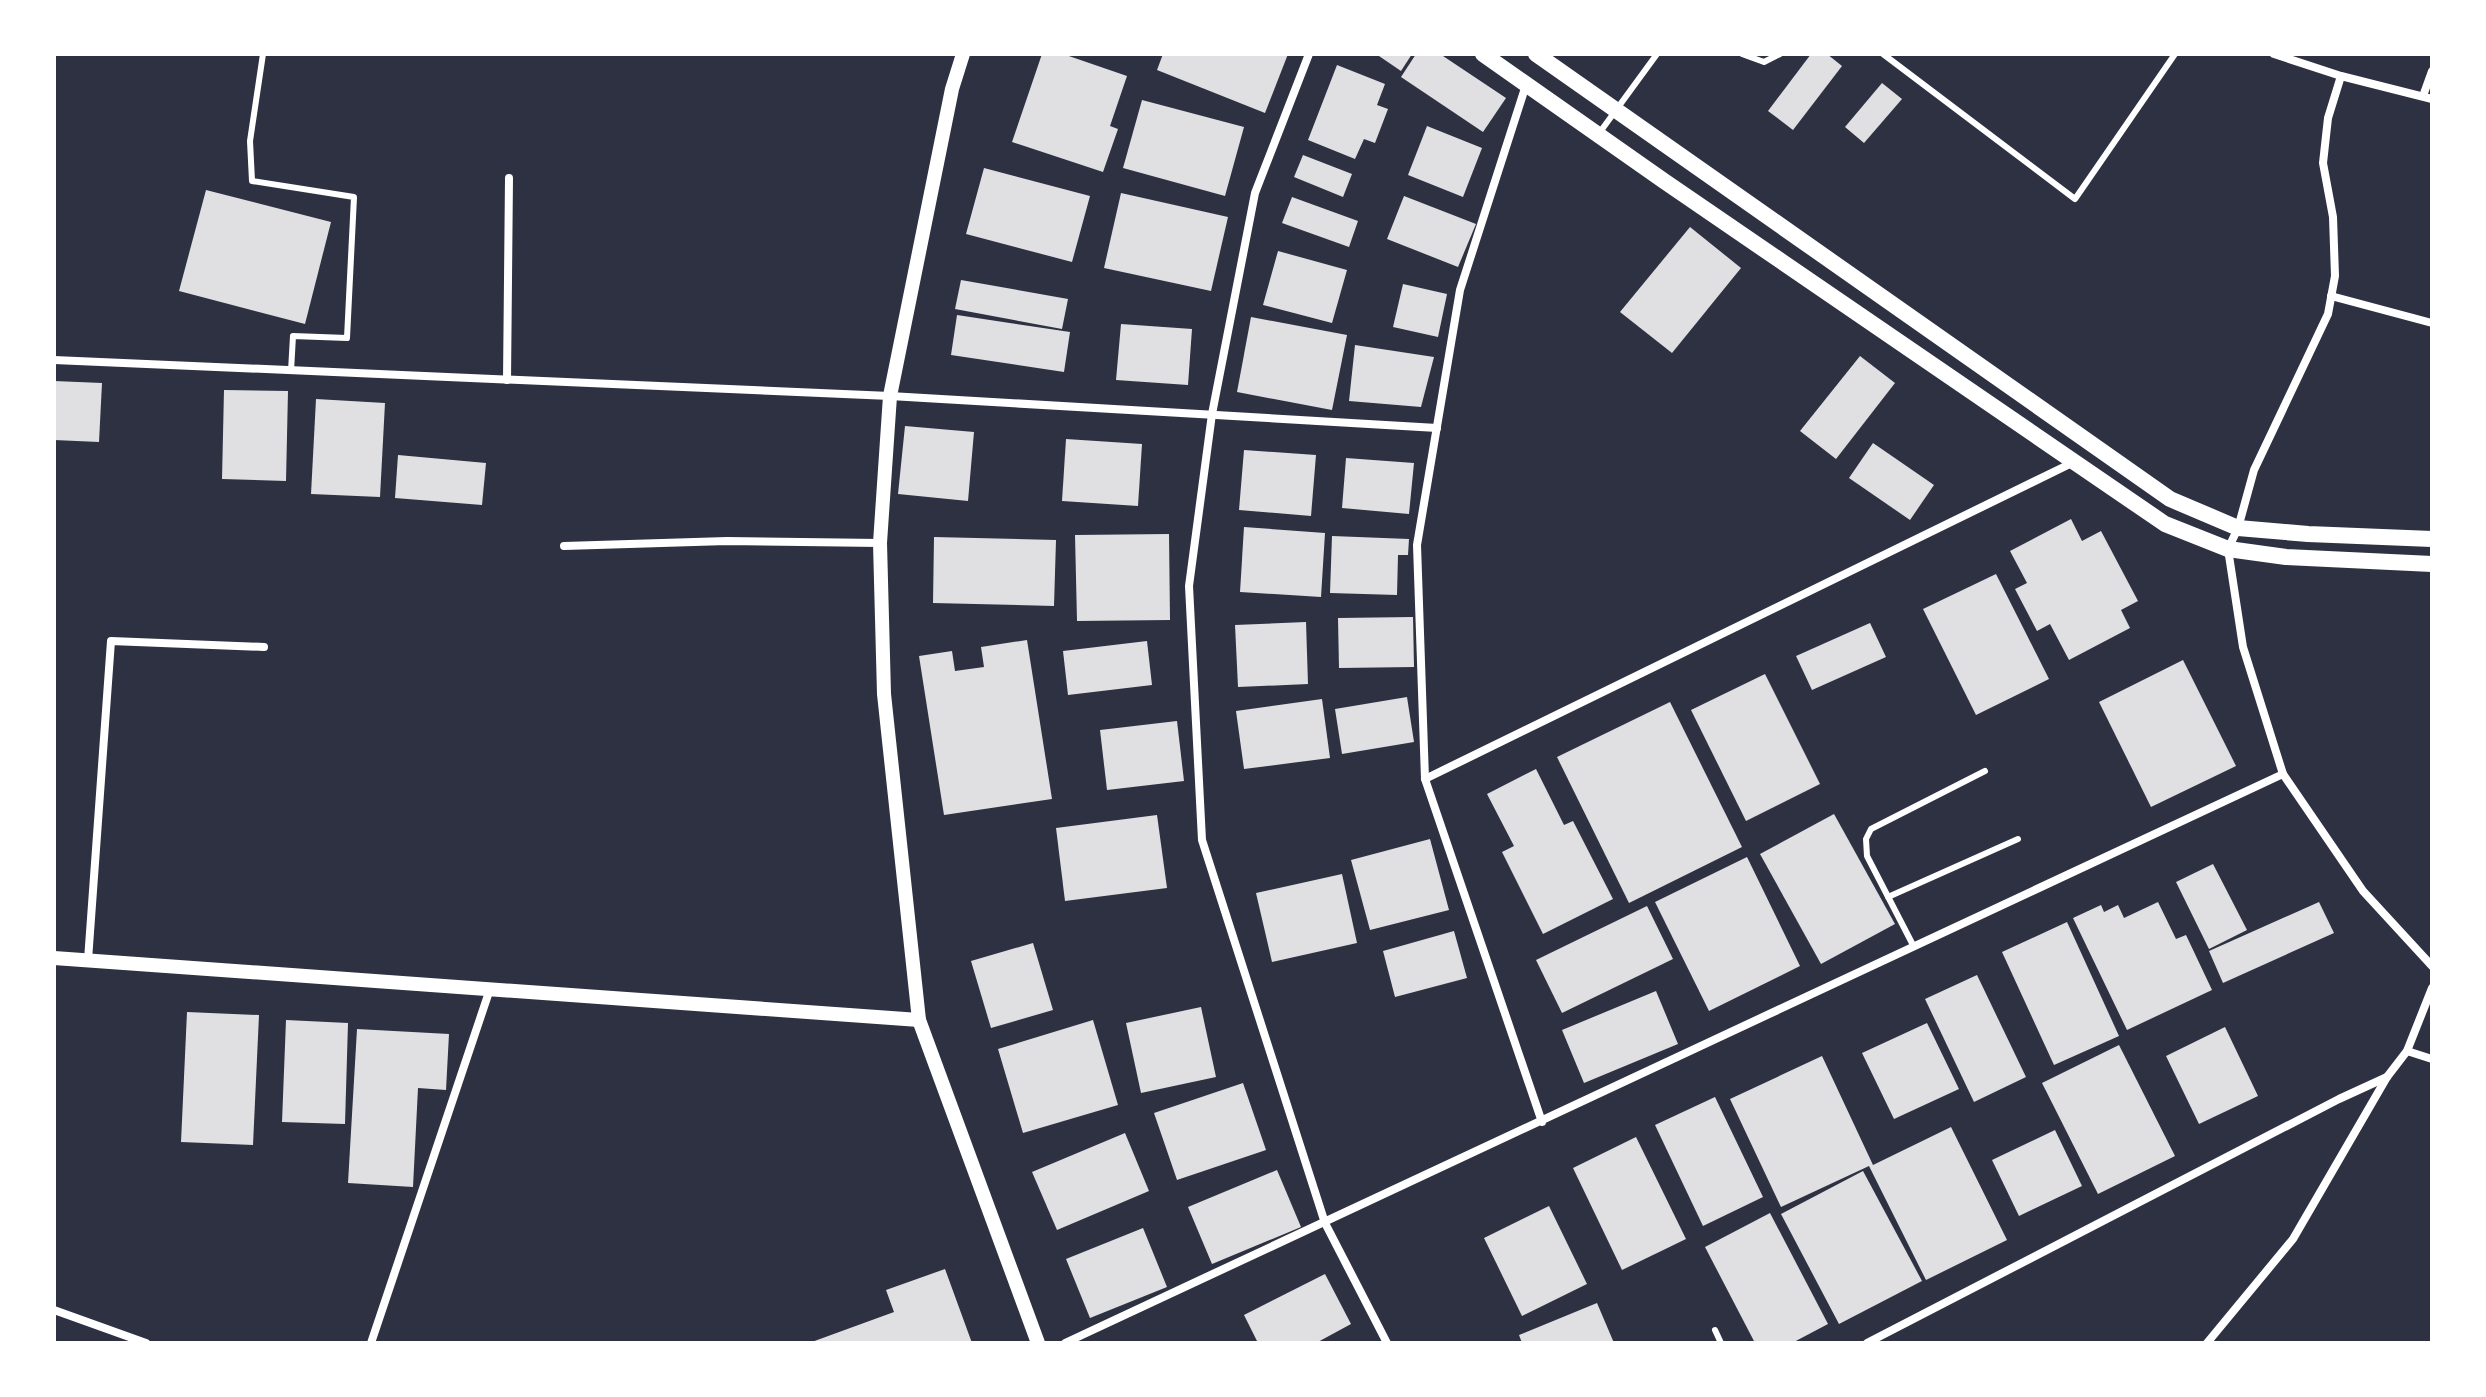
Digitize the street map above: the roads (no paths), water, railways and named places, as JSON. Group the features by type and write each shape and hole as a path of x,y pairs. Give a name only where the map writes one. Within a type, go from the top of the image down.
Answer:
{"main road":[{"path":"1483,54 2165,524 2228,549 2286,557 2432,564"},
{"path":"1536,54 2170,499 2238,528 2432,539"}],"street":[{"path":"963,54 952,89 890,396 880,543 884,694 919,1020 1038,1343"},
{"path":"1309,54 1255,193 1212,414 1189,586 1202,840 1325,1223 1387,1343"},
{"path":"2274,54 2341,76 2428,98 2432,71"},
{"path":"2341,76 2328,118 2323,163 2333,217 2335,276 2328,314 2254,470 2238,528 2228,549 2243,647 2283,774 2363,891 2432,966"},
{"path":"1526,85 1460,290 1417,545 1425,779 1542,1122"},
{"path":"507,380 509,178"},
{"path":"2331,296 2432,323"},
{"path":"54,360 890,396 1437,428"},
{"path":"1425,779 2074,462"},
{"path":"564,546 727,541 880,543"},
{"path":"88,960 111,641 264,647"},
{"path":"1065,1343 2283,774"},
{"path":"54,958 919,1020"},
{"path":"2207,1343 2293,1239 2387,1077 2407,1051 2432,988"},
{"path":"371,1343 490,989"},
{"path":"2407,1051 2432,1059"},
{"path":"1867,1343 2387,1077"},
{"path":"54,1310 146,1343"}],"lane":[{"path":"263,54 250,141 252,181 354,197 347,338 293,336 291,371"},
{"path":"1598,135 1657,54"},
{"path":"1742,54 1764,62 1780,54"},
{"path":"1883,54 2075,199 2175,54"},
{"path":"1914,947 1867,856 1866,839 1871,829 1985,771"},
{"path":"1888,897 2018,839"},
{"path":"1715,1330 1721,1343"}]}
